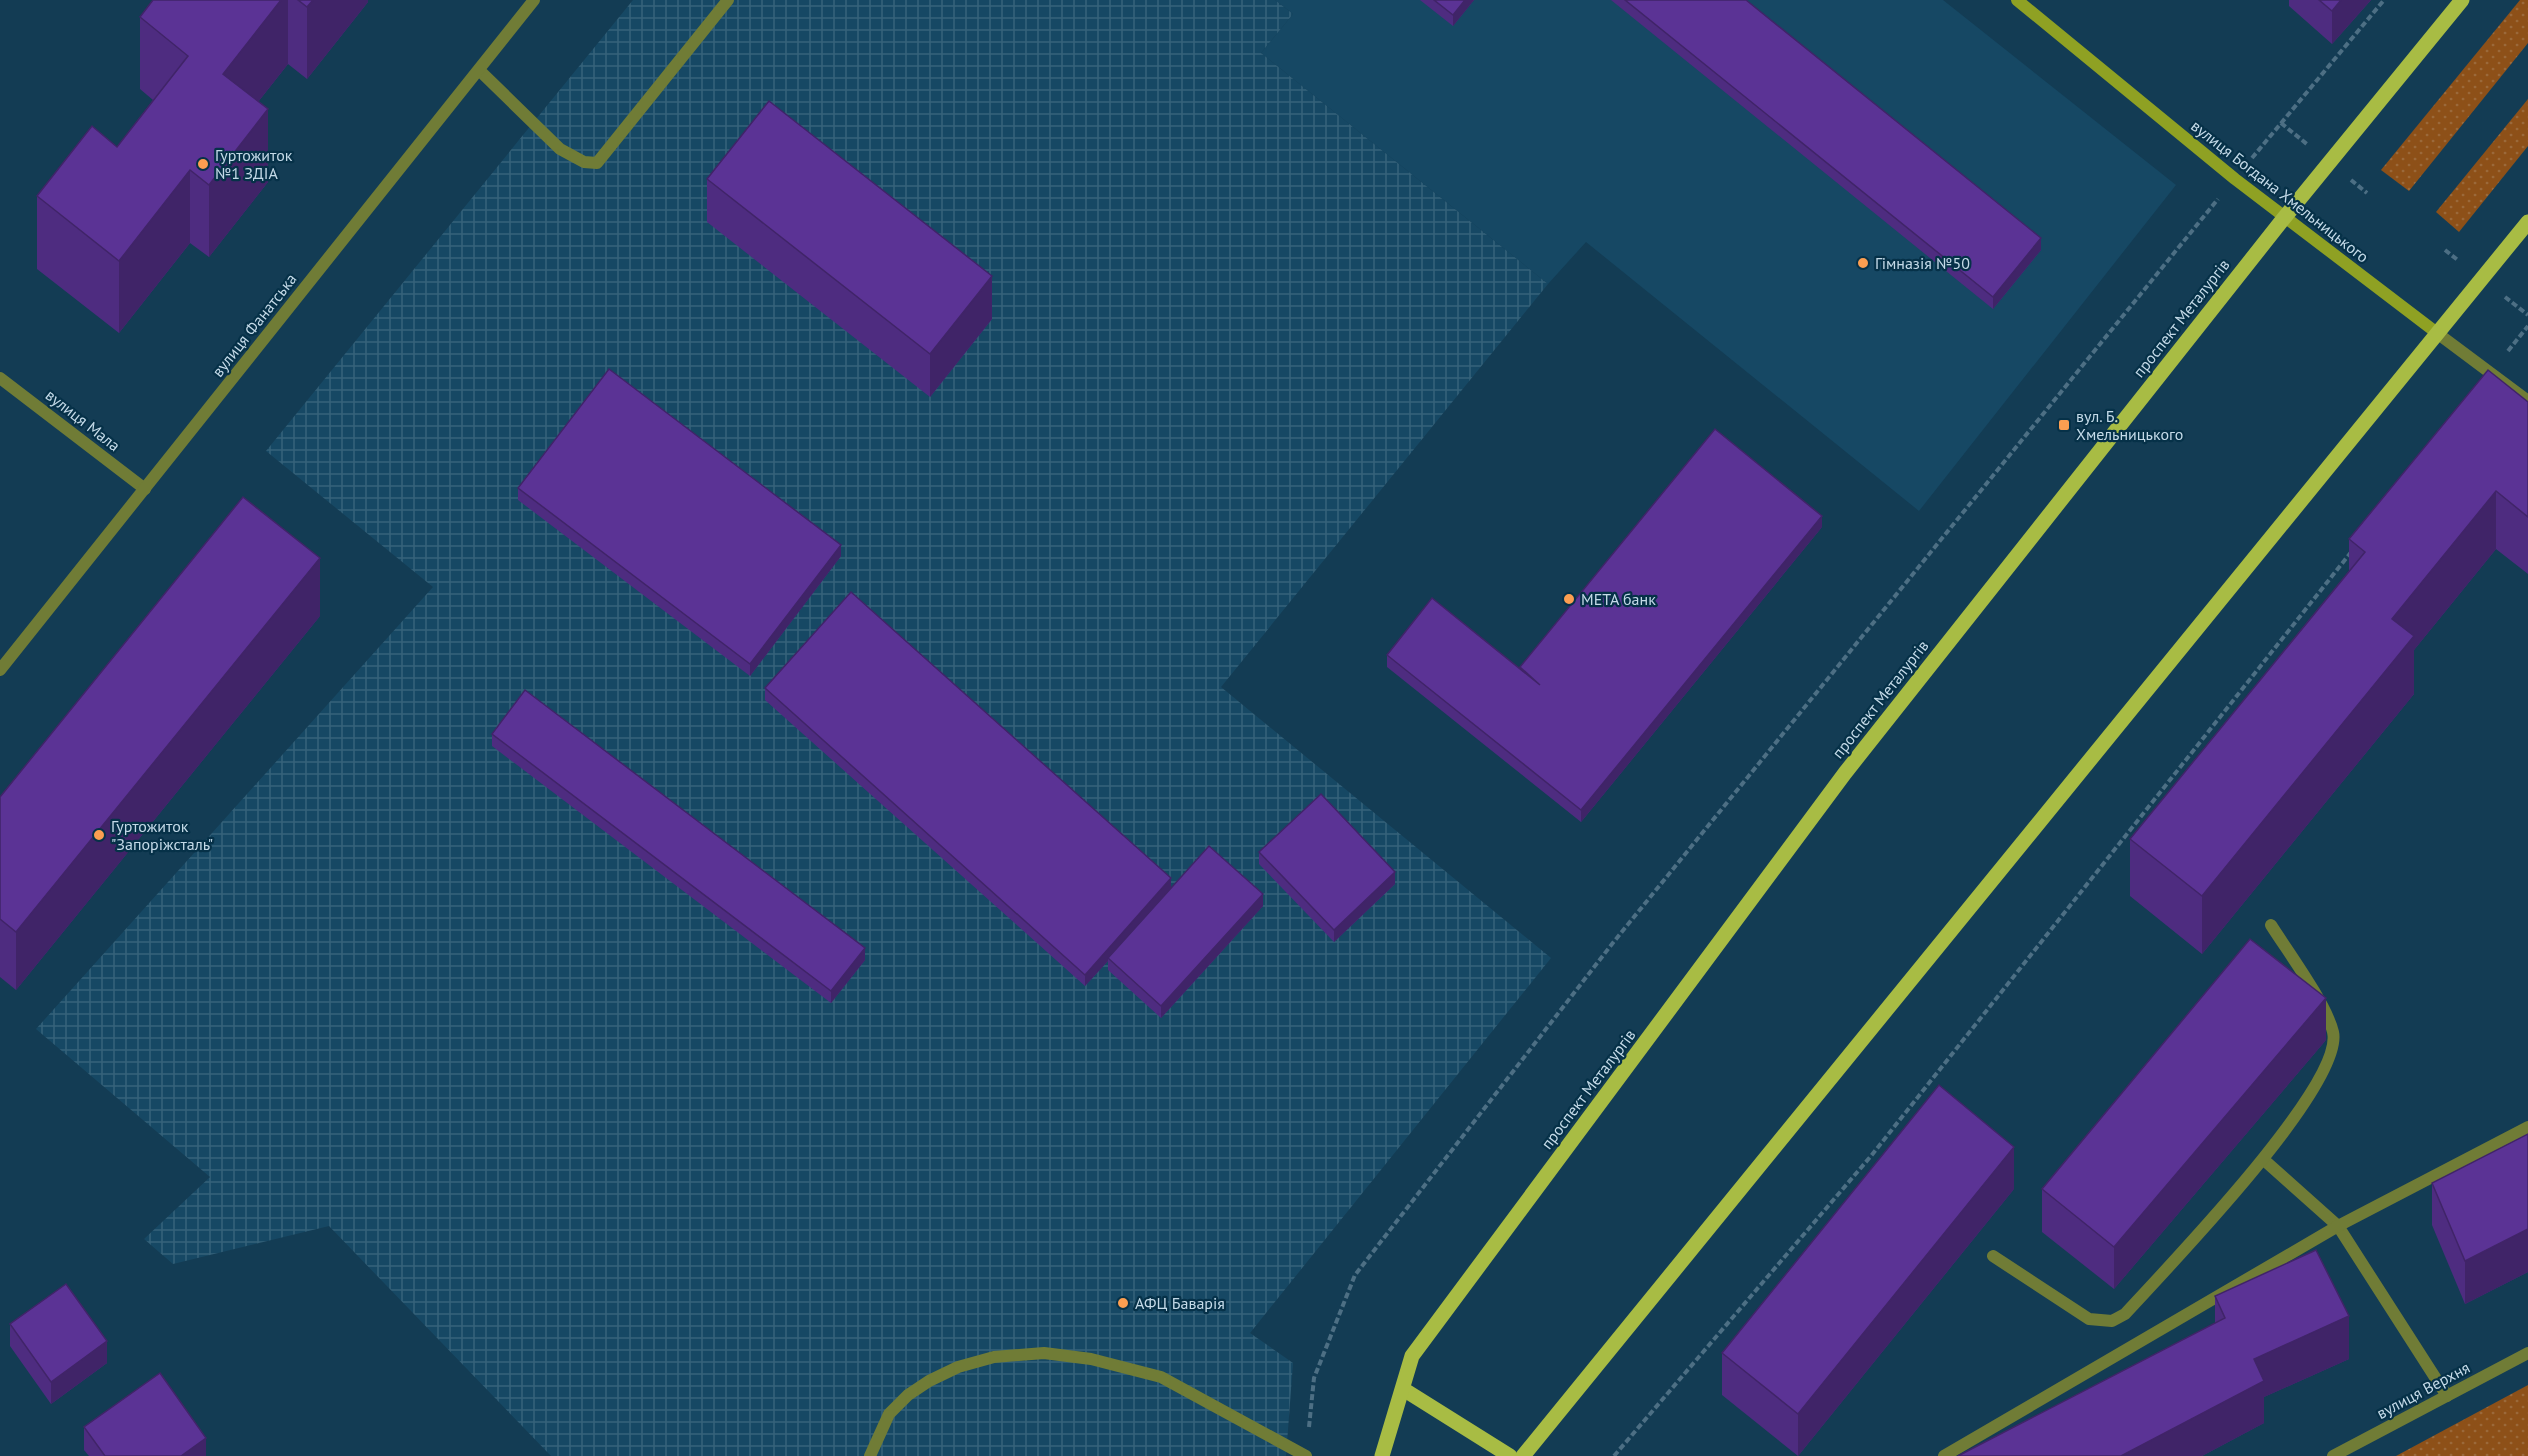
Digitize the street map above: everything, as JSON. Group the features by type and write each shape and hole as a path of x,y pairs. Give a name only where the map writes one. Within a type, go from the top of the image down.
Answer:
{"main road":[{"name":"вулиця Богдана Хмельницького","path":"2017,0 2284,218 2437,333"},
{"name":"проспект Металургів","path":"1382,1456 1412,1356 1845,773 2284,218 2462,0"},
{"path":"1523,1456 2528,222"},
{"path":"1403,1389 1510,1456"}],"street":[{"name":"вулиця Фанатська","path":"0,670 534,0"},
{"path":"478,70 560,149 584,162 597,163 728,0"},
{"name":"вулиця Богдана Хмельницького","path":"2437,333 2528,401"},
{"name":"вулиця Мала","path":"0,378 145,489"},
{"path":"1994,1256 2089,1319 2112,1321 2125,1314 2264,1160 2320,1078 2331,1056 2333,1033 2323,1009 2271,925"},
{"path":"1944,1456 2338,1226 2528,1127"},
{"path":"2264,1160 2338,1226 2447,1396"},
{"path":"870,1456 889,1414 908,1395 928,1381 958,1367 994,1357 1044,1353 1091,1359 1161,1377 1306,1456"},
{"name":"вулиця Верхня","path":"2333,1456 2528,1353"}],"path":[{"path":"1309,1434 1314,1378 1355,1275 1612,944 2235,179 2384,0"},
{"path":"1614,1456 1870,1156 2352,550"}],"shaded area":[{"path":"633,0 1275,0 1293,14 1261,53 1548,284 1221,687 1551,958 1250,1333 1293,1363 1286,1456 551,1456 329,1226 173,1264 144,1239 210,1177 36,1029 433,587 266,451"},
{"name":"Гімназія №50","path":"1275,0 1943,0 2176,185 1919,511 1586,242 1548,284 1261,53 1293,14"},
{"path":"2520,0 2528,0 2528,43 2409,191 2381,170"},
{"path":"2528,99 2528,146 2459,232 2436,212"},
{"path":"2528,1385 2528,1456 2396,1456"}],"building":[{"path":"153,0 281,0 223,74 268,109 209,185 190,170 119,261 37,196 92,126 117,147 188,56 140,17"},
{"path":"298,0 313,0 307,7"},
{"path":"1434,0 1465,0 1453,15"},
{"path":"1625,0 1746,0 2041,238 1993,297"},
{"path":"2319,0 2341,0 2332,11"},
{"path":"769,101 992,276 930,354 707,179"},
{"path":"609,369 841,545 750,664 518,488"},
{"path":"2488,370 2528,402 2528,517 2496,491 2392,619 2414,636 2202,896 2130,839 2365,552 2349,539"},
{"path":"1715,429 1822,516 1581,810 1387,655 1432,598 1540,685 1520,667"},
{"path":"243,497 320,558 16,932 0,919 0,797"},
{"path":"851,592 1171,878 1085,975 765,688"},
{"path":"525,690 865,948 831,991 492,734"},
{"path":"1321,794 1395,872 1334,930 1259,852"},
{"path":"1209,846 1263,894 1161,1006 1108,958"},
{"path":"2250,939 2326,998 2114,1247 2042,1189"},
{"path":"1939,1085 2014,1147 1798,1414 1722,1353"},
{"path":"2528,1134 2528,1229 2465,1261 2432,1183"},
{"path":"2316,1250 2349,1316 2254,1359 2264,1381 2121,1456 1958,1456 2225,1318 2215,1296"},
{"path":"66,1284 107,1341 51,1382 10,1324"},
{"path":"160,1373 206,1438 181,1456 105,1456 84,1427"}],"place":[{"name":"Гуртожиток №1 ЗДІА","path":"203,164"},
{"name":"Гімназія №50","path":"1863,263"},
{"name":"вул. Б. Хмельницького","path":"2064,425"},
{"name":"МЕТА банк","path":"1569,599"},
{"name":"Гуртожиток \"Запоріжсталь\"","path":"99,835"},
{"name":"АФЦ Баварiя","path":"1123,1303"}]}
